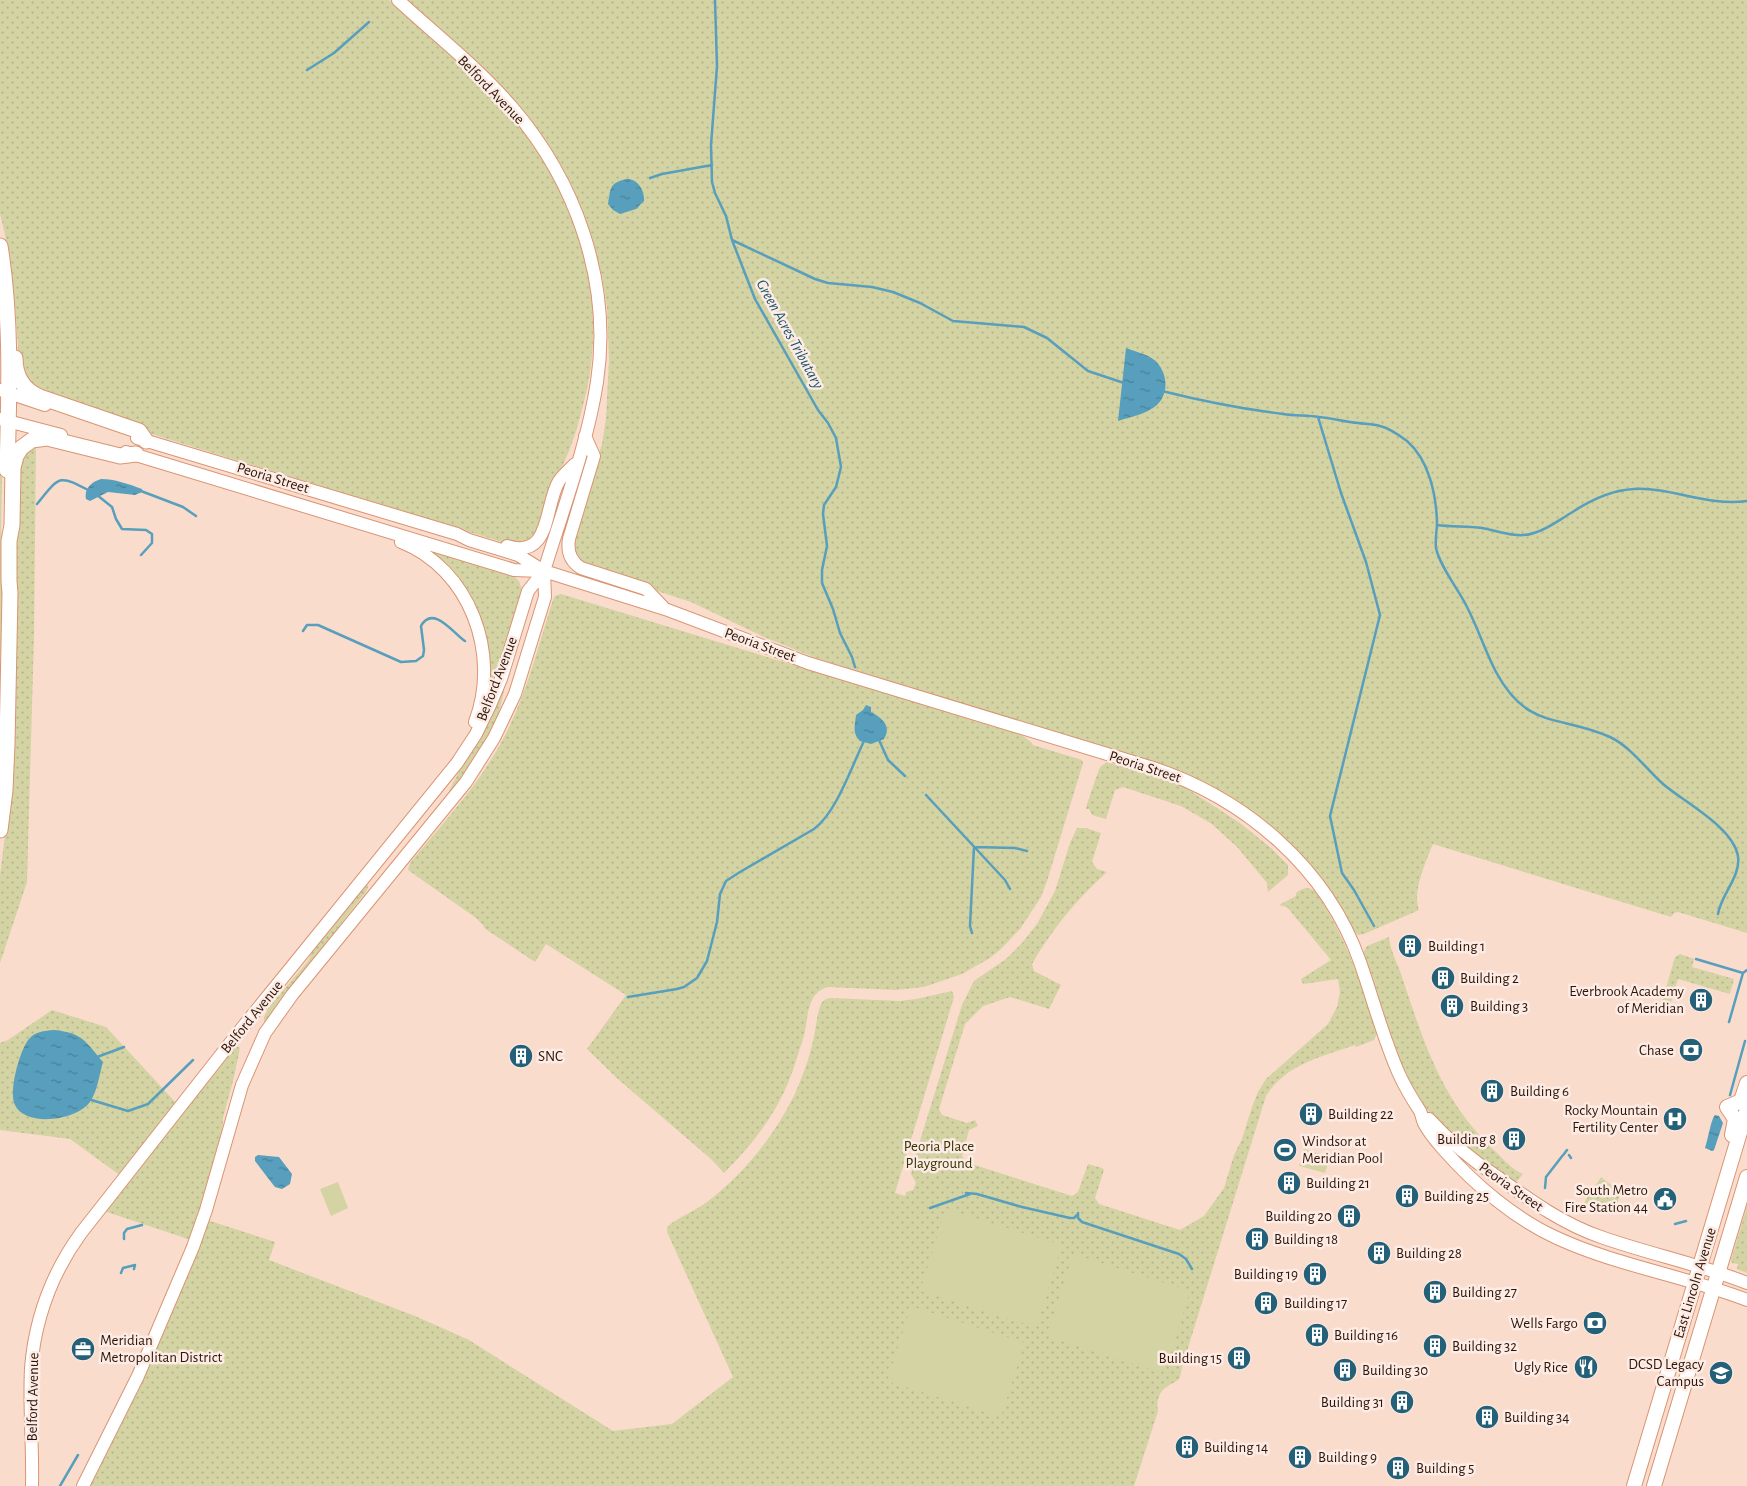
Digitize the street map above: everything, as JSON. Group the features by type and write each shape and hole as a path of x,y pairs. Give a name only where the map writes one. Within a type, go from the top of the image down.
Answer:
{"highway":[{"path":"0,246 6,306 4,420 6,526 9,541"},
{"path":"6,306 13,332 16,371 19,380 26,389 40,397 138,431 146,441"},
{"path":"0,830 5,790 9,700 10,593 8,581 14,464 21,448 37,438 47,438 120,456 136,454"}],"main road":[{"name":"Belford Avenue","path":"83,1486 138,1376 193,1247 206,1210 240,1090 260,1043 292,995 459,791 488,749 504,719 517,689 545,597 544,571 592,409 598,373 600,317 592,262 584,232 573,204 551,161 529,128 486,81 398,0"},
{"name":"Peoria Street","path":"4,392 146,441 219,461 457,534 469,540 518,555 544,571 665,609 808,663 1170,774 1205,789 1242,812 1274,836 1312,877 1335,910 1358,957 1399,1075 1421,1113 1428,1130 1446,1152 1492,1196 1537,1227 1558,1238 1620,1260 1695,1282"},
{"name":"Peoria Street","path":"4,420 136,454 514,570 544,571"},
{"path":"585,436 594,456 569,539 568,545 571,557 574,563 581,568 646,589 665,609"},
{"path":"457,534 471,534 518,549 532,545 538,540 543,531 559,481 577,463"},
{"path":"342,517 352,526 404,543 422,552 443,570 466,599 480,637 485,672 482,697 469,734 468,746"},
{"name":"Belford Avenue","path":"32,1486 31,1376 33,1347 44,1302 68,1252 242,1028 451,772 487,713 528,590 544,571"},
{"path":"1734,1152 1731,1136 1735,1119 1727,1107 1740,1101 1747,1082"},
{"name":"East Lincoln Avenue","path":"1634,1486 1747,1109"},
{"name":"Peoria Street","path":"1421,1113 1430,1119 1469,1157 1554,1216 1600,1237 1719,1272"},
{"name":"East Lincoln Avenue","path":"1654,1486 1747,1177"},
{"path":"1719,1272 1747,1283"},
{"path":"1695,1282 1747,1300"}],"green space":[{"path":"0,0 389,0 482,84 510,114 533,143 552,175 568,208 580,243 589,279 593,316 592,352 587,389 572,443 547,501 535,539 515,546 155,435 43,396 32,390 17,354 16,313 12,280 0,214"},
{"path":"407,0 1747,0 1747,933 1678,912 1674,913 1671,917 1433,844 1417,894 1419,910 1358,935 1310,866 1289,842 1239,802 1201,781 1162,765 816,658 764,637 691,602 587,568 577,562 572,544 602,444 606,418 609,360 607,308 602,276 592,238 570,182 551,149 532,123"},
{"path":"0,429 3,431 1,530 4,578 0,667"},
{"path":"36,444 34,635 27,882 0,963 0,876 6,826 18,460"},
{"path":"429,549 513,575 519,581 522,590 489,697 486,644"},
{"path":"561,594 1022,735 1033,745 1082,760 1083,763 1041,897 1020,929 990,958 962,974 924,987 896,990 828,987 821,990 815,995 809,1008 803,1039 792,1072 776,1108 761,1131 724,1173 711,1159 619,1080 587,1049 626,995 546,944 535,962 484,928 476,918 408,870 410,863 484,771 504,737 526,687 553,600 555,596"},
{"path":"501,690 504,691 497,721 452,793 449,791"},
{"path":"1107,762 1155,776 1186,788 1240,823 1271,848 1288,865 1288,875 1268,892 1267,883 1238,848 1212,824 1181,806 1123,787 1115,790 1106,819 1092,815 1089,809 1086,809 1087,804 1099,769"},
{"name":"Peoria Place Playground","path":"1077,828 1086,828 1101,833 1092,862 1097,869 1107,872 1066,915 1032,964 1034,971 1061,985 1049,1009 1010,997 983,1006 965,1024 939,1109 942,1115 967,1123 975,1120 978,1126 969,1130 962,1155 965,1162 1072,1196 1078,1192 1088,1164 1104,1170 1095,1198 1099,1204 1180,1230 1204,1216 1224,1188 1252,1107 1266,1079 1328,1024 1337,1007 1340,992 1338,979 1303,984 1301,979 1331,960 1287,907 1279,905 1296,896 1296,893 1303,889 1310,888 1316,892 1336,926 1358,977 1377,1033 1374,1040 1317,1058 1294,1069 1274,1085 1266,1096 1179,1379 1165,1388 1159,1397 1158,1411 1134,1486 88,1486 207,1220 275,1242 269,1260 415,1316 469,1340 613,1431 672,1424 733,1377 667,1232 668,1226 721,1191 745,1167 777,1126 799,1084 810,1052 819,1009 824,1001 830,998 900,1001 952,991 954,997 895,1193 905,1196 906,1192 913,1190 916,1183 911,1174 962,1005 974,981 1006,959 1037,924 1055,891 1070,843"},
{"path":"367,884 366,892 266,1024 264,1023 264,1017 269,1007 308,961 315,946"},
{"path":"1389,937 1419,1028 1449,1093 1462,1114 1478,1133 1509,1164 1523,1174 1517,1181 1510,1181 1440,1126 1409,1082 1398,1056 1363,953 1367,946"},
{"path":"1680,954 1694,959 1692,967 1734,979 1730,994 1678,979 1670,1005 1662,1002 1675,957"},
{"path":"52,1010 106,1027 178,1105 121,1176 70,1139 0,1130 0,1043 8,1040"},
{"path":"235,1045 240,1048 223,1118 222,1137 191,1240 104,1211"},
{"path":"1304,1149 1330,1157 1325,1173 1299,1166"},
{"path":"1601,1177 1620,1192 1617,1206 1608,1213 1583,1205 1590,1193 1592,1194"},
{"path":"338,1182 348,1208 331,1216 320,1189"},
{"path":"1747,1206 1747,1273 1737,1269 1738,1264 1732,1263 1731,1260"},
{"path":"946,1209 1062,1245 1036,1327 920,1291"},
{"path":"1073,1254 1190,1291 1166,1367 1157,1371 1047,1336"},
{"path":"911,1306 1025,1343 1001,1417 887,1381"}],"water":[{"path":"627,179 634,181 640,186 644,201 636,209 620,214 608,204 610,194 616,182"},
{"path":"1126,348 1154,360 1163,371 1165,385 1162,399 1157,405 1148,411 1118,421"},
{"path":"101,479 127,484 142,489 142,492 135,495 108,492 90,501 86,499 86,492 89,486"},
{"path":"866,705 871,707 871,712 885,723 887,730 884,739 871,744 860,741 855,732 856,715"},
{"path":"54,1030 71,1033 83,1039 103,1062 97,1087 90,1102 74,1113 52,1119 30,1117 21,1112 13,1099 16,1071 22,1052 29,1039 34,1034"},
{"path":"1715,1115 1719,1116 1723,1123 1712,1151 1705,1148"},
{"path":"258,1155 279,1157 292,1174 290,1184 282,1189 275,1187 255,1161 255,1157"}],"waterway":[{"name":"Green Acres Tributary","path":"715,0 717,66 711,145 712,182 755,299 836,438 841,467 836,487 824,505 823,514 827,546 822,570 822,583 833,609 840,633 855,667"},
{"path":"307,70 334,53 369,22"},
{"path":"650,178 712,165"},
{"path":"732,240 815,279 828,283 872,287 893,292 920,303 953,321 1024,327 1047,338 1088,371 1124,383"},
{"path":"1162,391 1252,410 1377,425 1390,430 1407,441 1421,458 1433,489 1438,555 1445,571 1464,600 1488,656 1508,691 1520,704 1546,718 1592,730 1618,741 1632,752 1663,784 1718,825 1734,845 1738,856 1737,871 1718,914"},
{"path":"1318,417 1341,493 1366,562 1380,615 1330,816 1342,873 1374,926"},
{"path":"37,504 50,488 60,481 65,480 90,491"},
{"path":"1437,525 1476,527 1508,534 1528,535 1549,527 1585,504 1601,497 1617,491 1634,489 1648,489 1718,501 1747,501"},
{"path":"141,491 183,507 196,516"},
{"path":"97,495 112,507 122,529 146,530 152,534 152,543 141,555"},
{"path":"303,631 307,625 318,625 401,662 416,661 423,656 421,626 426,620 431,618 443,623 465,641"},
{"path":"628,997 677,989 684,987 697,978 707,961 717,922 720,894 726,881 814,829 822,821 837,800 865,739"},
{"path":"879,740 888,760 905,776"},
{"path":"926,795 1005,880 1010,889"},
{"path":"972,933 970,926 974,847 1015,848 1027,851"},
{"path":"1696,959 1743,973"},
{"path":"1729,1022 1743,973 1747,970"},
{"path":"1730,1095 1745,1041"},
{"path":"97,1057 124,1047"},
{"path":"88,1099 128,1111 148,1104 193,1060"},
{"path":"1564,1154 1567,1150"},
{"path":"1545,1188 1546,1177 1563,1155"},
{"path":"966,1193 977,1194 1070,1218 1074,1218 1077,1215"},
{"path":"930,1208 970,1194"},
{"path":"1078,1213 1078,1218 1082,1222 1179,1254 1186,1259 1192,1269"},
{"path":"1675,1224 1686,1221"},
{"path":"124,1239 124,1233 127,1229 142,1225"},
{"path":"121,1273 123,1268 135,1265 134,1269"},
{"path":"60,1486 78,1455"}],"place":[{"name":"Building 1","path":"1410,946"},
{"name":"Building 2","path":"1443,978"},
{"name":"Everbrook Academy of Meridian","path":"1701,1000"},
{"name":"Building 3","path":"1452,1006"},
{"name":"Chase","path":"1691,1050"},
{"name":"SNC","path":"521,1056"},
{"name":"Building 6","path":"1492,1091"},
{"name":"Building 22","path":"1311,1114"},
{"name":"Rocky Mountain Fertility Center","path":"1675,1119"},
{"name":"Building 8","path":"1514,1139"},
{"name":"Windsor at Meridian Pool","path":"1285,1150"},
{"name":"Building 21","path":"1289,1183"},
{"name":"Building 25","path":"1407,1196"},
{"name":"South Metro Fire Station 44","path":"1665,1199"},
{"name":"Building 20","path":"1349,1216"},
{"name":"Building 18","path":"1257,1239"},
{"name":"Building 28","path":"1379,1253"},
{"name":"Building 19","path":"1315,1274"},
{"name":"Building 27","path":"1435,1292"},
{"name":"Building 17","path":"1266,1303"},
{"name":"Wells Fargo","path":"1595,1323"},
{"name":"Building 16","path":"1317,1335"},
{"name":"Building 32","path":"1435,1346"},
{"name":"Meridian Metropolitan District","path":"83,1349"},
{"name":"Building 15","path":"1239,1358"},
{"name":"Ugly Rice","path":"1586,1367"},
{"name":"Building 30","path":"1345,1370"},
{"name":"DCSD Legacy Campus","path":"1721,1373"},
{"name":"Building 31","path":"1402,1402"},
{"name":"Building 34","path":"1487,1417"},
{"name":"Building 14","path":"1187,1447"},
{"name":"Building 9","path":"1300,1457"},
{"name":"Building 5","path":"1398,1468"}]}
